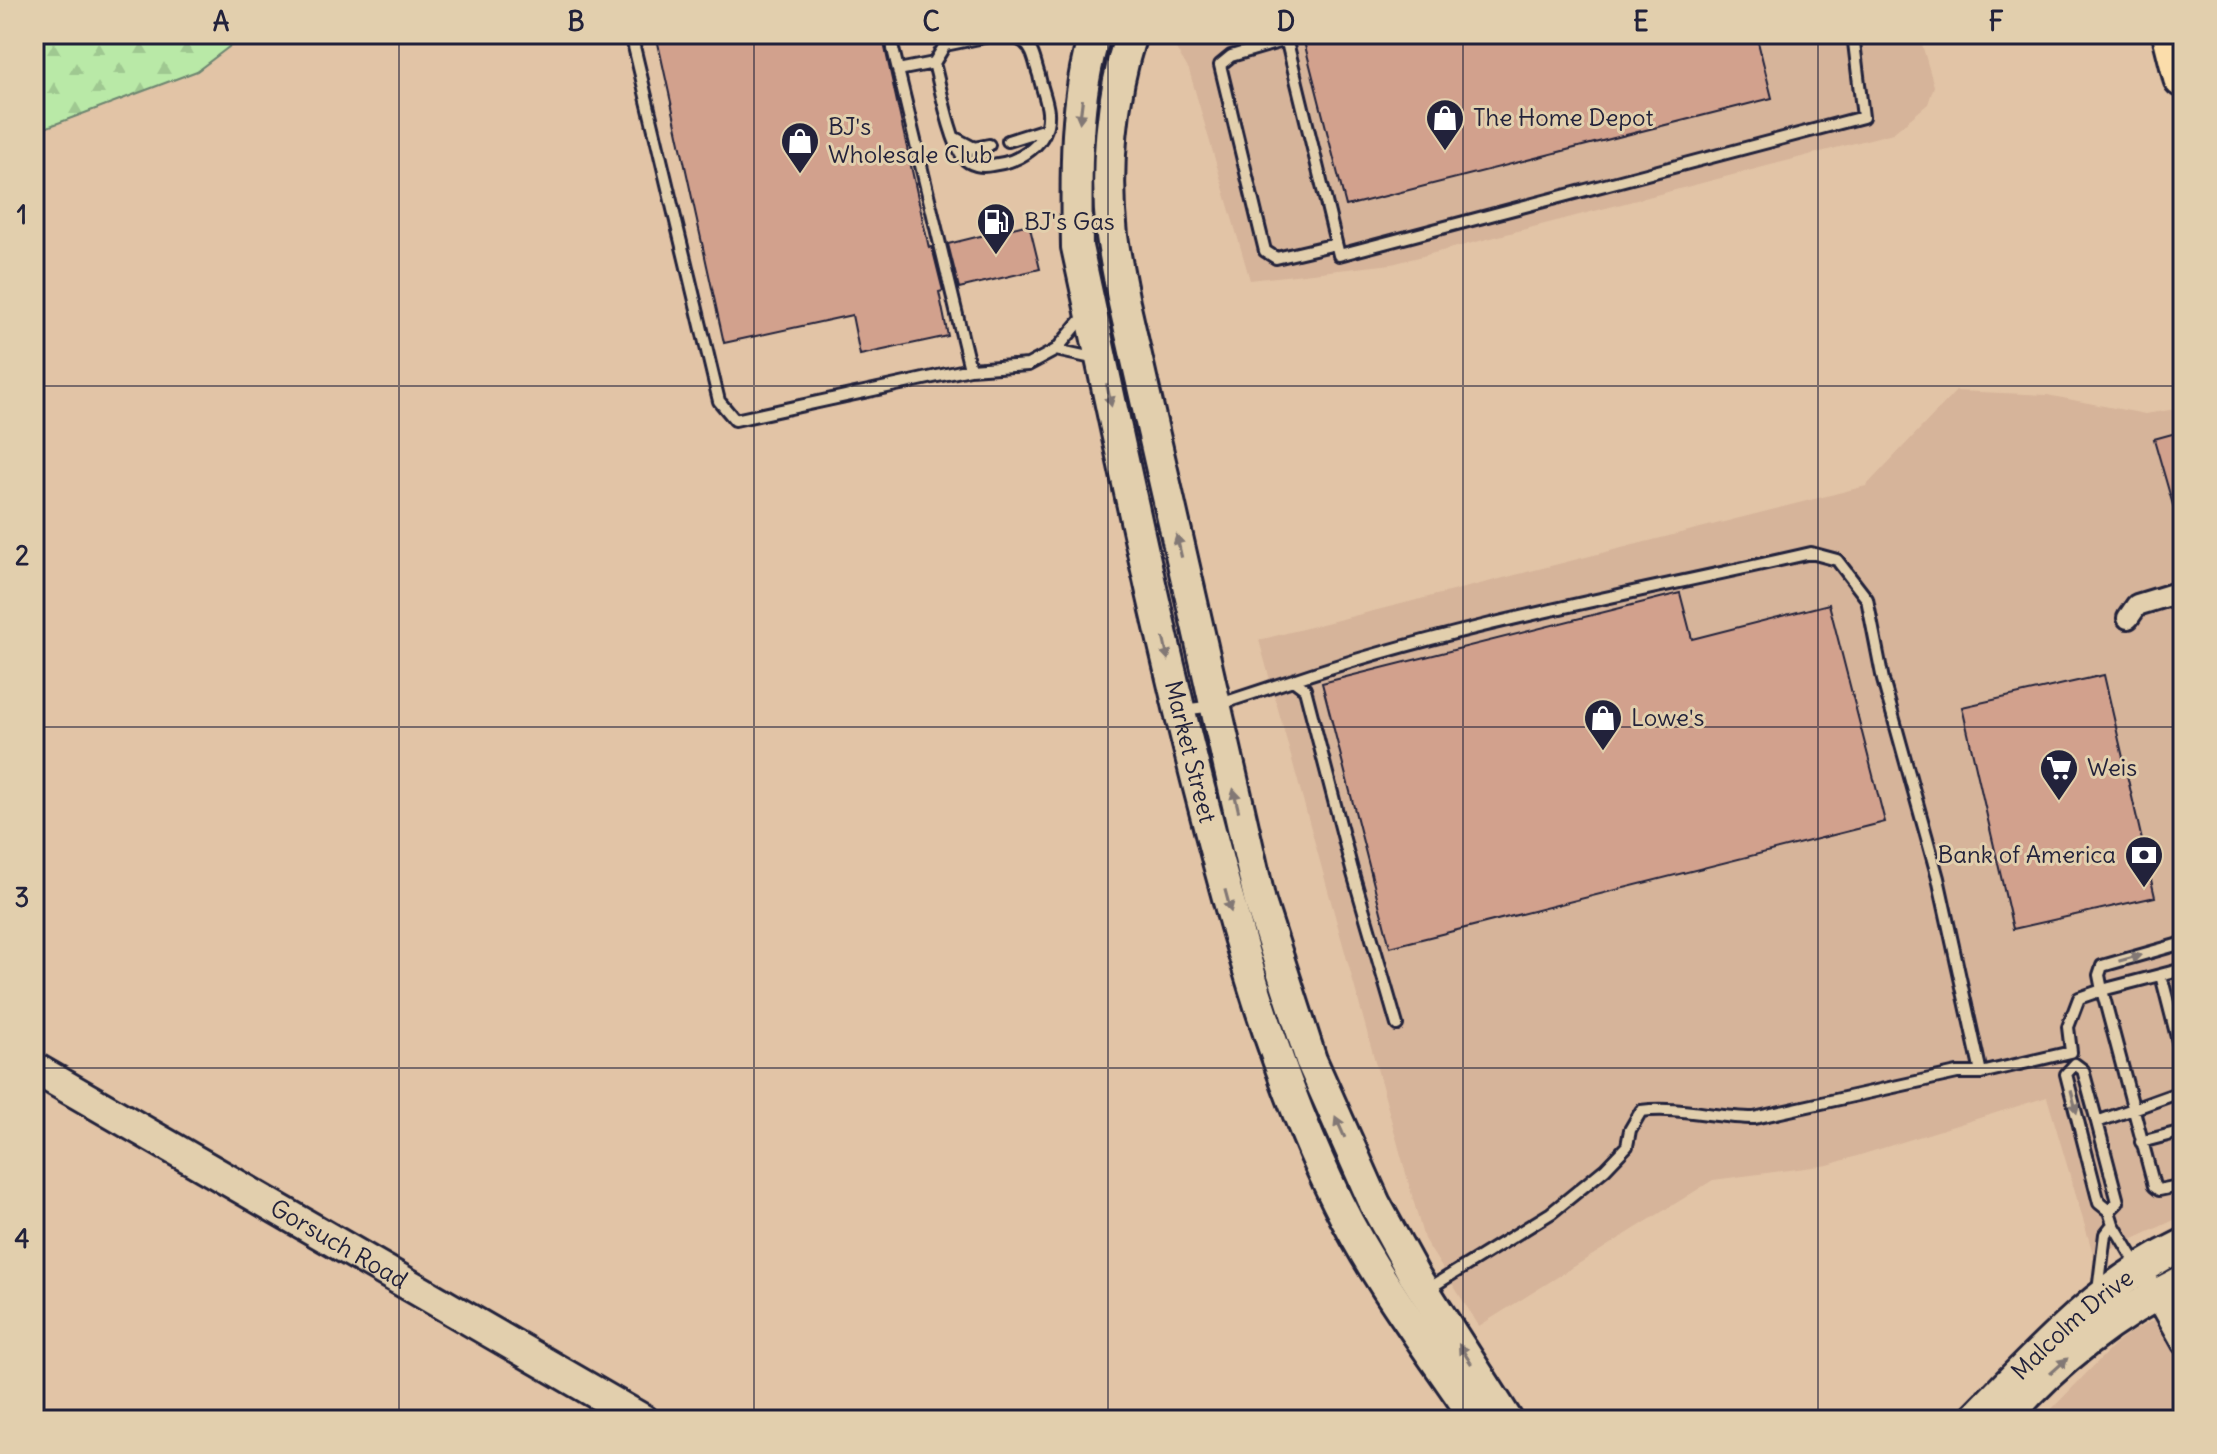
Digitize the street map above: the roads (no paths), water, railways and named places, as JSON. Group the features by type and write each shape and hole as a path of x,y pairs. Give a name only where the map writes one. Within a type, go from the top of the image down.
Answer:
{"street":[{"name":"Market Street","path":"1095,34 1082,106 1076,172 1077,247 1180,711 1240,945 1303,1125 1339,1205 1387,1288 1477,1420"},
{"name":"Market Street","path":"1131,34 1114,122 1110,194 1112,237 1124,303 1260,902 1311,1060 1375,1204 1425,1291 1507,1420"},
{"path":"2128,618 2137,605 2183,591"},
{"name":"Gorsuch Road","path":"34,1068 643,1420"},
{"name":"Malcolm Drive","path":"2004,1420 2027,1393 2079,1348 2183,1245"},
{"name":"Malcolm Drive","path":"1973,1420 2030,1359 2096,1299 2148,1282 2183,1281"},
{"path":"2148,1282 2183,1344"}],"lane":[{"path":"631,34 719,401 735,420 970,369 1028,365 1056,350 1091,308"},
{"path":"892,34 970,369"},
{"path":"1336,244 1276,258 1265,251 1220,65 1231,56 1286,37 1339,255 1863,117 1853,34"},
{"path":"994,35 1012,36 1024,43 1032,53 1048,111 1046,129 1035,146 1024,157 988,166 968,162 962,156 955,138 934,63 945,45 994,35"},
{"path":"898,70 934,63"},
{"path":"1008,141 1046,129"},
{"path":"955,138 974,148 989,145"},
{"path":"1056,350 1102,360"},
{"path":"1180,711 1214,706 1372,653 1585,601 1811,553 1837,560 1867,599 1883,680 1938,878 1981,1073"},
{"path":"1293,680 1305,689 1352,870 1397,1025"},
{"path":"2183,943 2102,966 2099,975 2154,1186 2159,1190 2183,1185"},
{"path":"2109,1211 2118,1202 2083,1070 2075,1064 2071,1052 2068,1027 2079,998 2183,969"},
{"path":"2161,975 2183,1061"},
{"path":"1425,1291 1551,1213 1605,1169 1627,1146 1630,1130 1641,1111 1659,1108 1730,1118 1754,1118 1957,1073 1981,1073 2071,1052"},
{"path":"2075,1064 2066,1074 2099,1203 2109,1211 2113,1224 2148,1282"},
{"path":"2097,1122 2183,1091"},
{"path":"2141,1142 2183,1131"},
{"path":"2096,1299 2105,1234 2113,1224"}],"place":[{"name":"The Home Depot","path":"1445,152"},
{"name":"BJ's Wholesale Club","path":"800,175"},
{"name":"BJ's Gas","path":"996,256"},
{"name":"Lowe's","path":"1603,752"},
{"name":"Weis","path":"2059,802"},
{"name":"Bank of America","path":"2144,889"}]}
